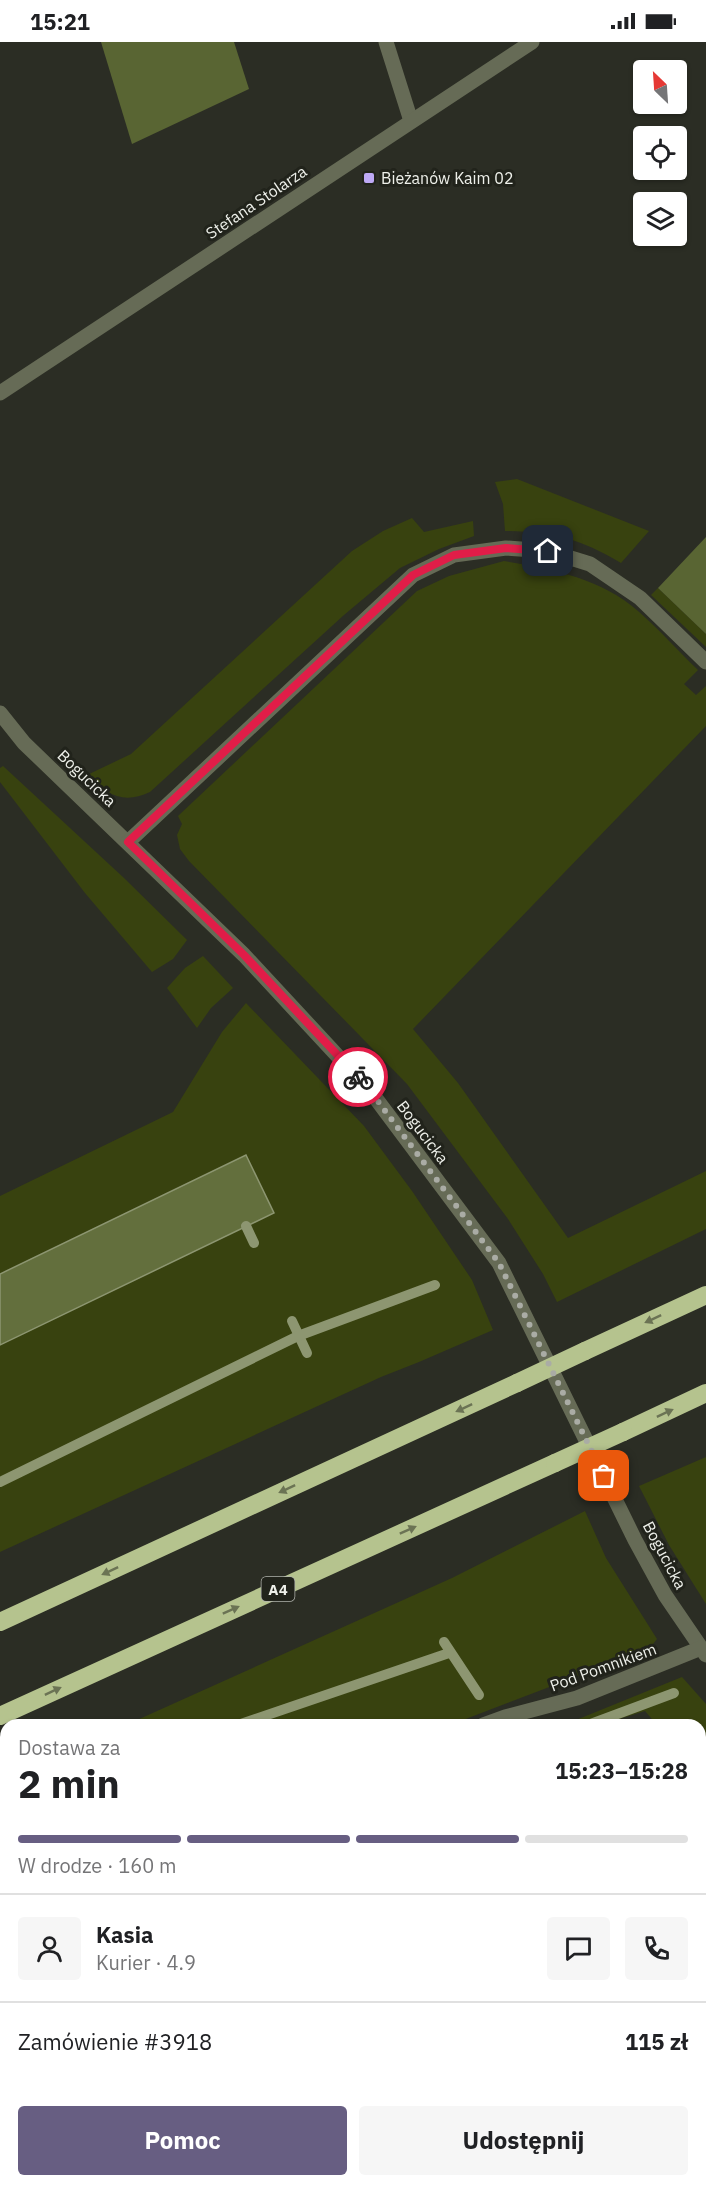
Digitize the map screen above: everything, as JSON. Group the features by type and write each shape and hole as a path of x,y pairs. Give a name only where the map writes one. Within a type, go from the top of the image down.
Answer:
{"highway":[{"path":"0,1622 706,1295"},
{"name":"A4","path":"0,1716 706,1393"}],"street":[{"path":"386,42 411,121"},
{"name":"Stefana Stolarza","path":"0,393 532,42"},
{"path":"128,842 413,575 454,555 506,548 548,551 590,564 640,598 706,662"},
{"name":"Bogucicka","path":"0,713 24,743 244,955 371,1092 499,1263 635,1540 665,1595 703,1652"},
{"name":"Pod Pomnikiem","path":"500,1719 577,1698 703,1652"}],"shaded area":[{"path":"101,42 234,42 249,89 132,144"},
{"path":"517,479 649,531 621,563 566,538 505,531 503,504 495,482"},
{"path":"412,518 424,532 473,521 474,536 439,549 400,568 344,615 150,792 132,798 116,796 85,776 131,754 352,551 383,531"},
{"path":"706,537 706,634 658,588"},
{"path":"504,561 575,577 608,590 646,618 698,670 684,684 696,695 706,686 706,726 413,1029 458,1083 568,1238 706,1171 706,1229 557,1302 543,1274 508,1219 407,1084 189,861 180,849 177,835 182,824 178,816 417,591 449,576"},
{"path":"658,588 706,634 706,647 651,595"},
{"path":"3,766 187,940 173,959 152,972 85,893 0,782 0,768"},
{"path":"203,956 233,988 211,1008 197,1028 167,988 185,968"},
{"path":"246,1003 364,1126 412,1191 472,1280 493,1330 381,1377 0,1552 0,1345 274,1212 246,1155 0,1274 0,1196 173,1112 222,1032"},
{"path":"246,1155 274,1213 0,1345 0,1274"},
{"path":"706,1457 706,1604 669,1545 639,1486"},
{"path":"585,1511 606,1558 657,1639 649,1649 466,1719 139,1719 452,1578"},
{"path":"682,1677 706,1704 706,1719 652,1719 645,1711 619,1719 578,1719"}],"waterway":[{"path":"246,1226 254,1243"},
{"path":"0,1482 298,1336 435,1285"},
{"path":"292,1321 307,1353"},
{"path":"444,1642 479,1695"},
{"path":"256,1719 449,1653"},
{"path":"604,1719 674,1693"}],"way so far":[{"path":"358,1077 499,1263 604,1476"}],"place":[{"name":"Bieżanów Kaim 02","path":"369,178"}],"route":[{"path":"358,1077 244,955 128,842 413,575 454,555 506,548 548,551"}]}
